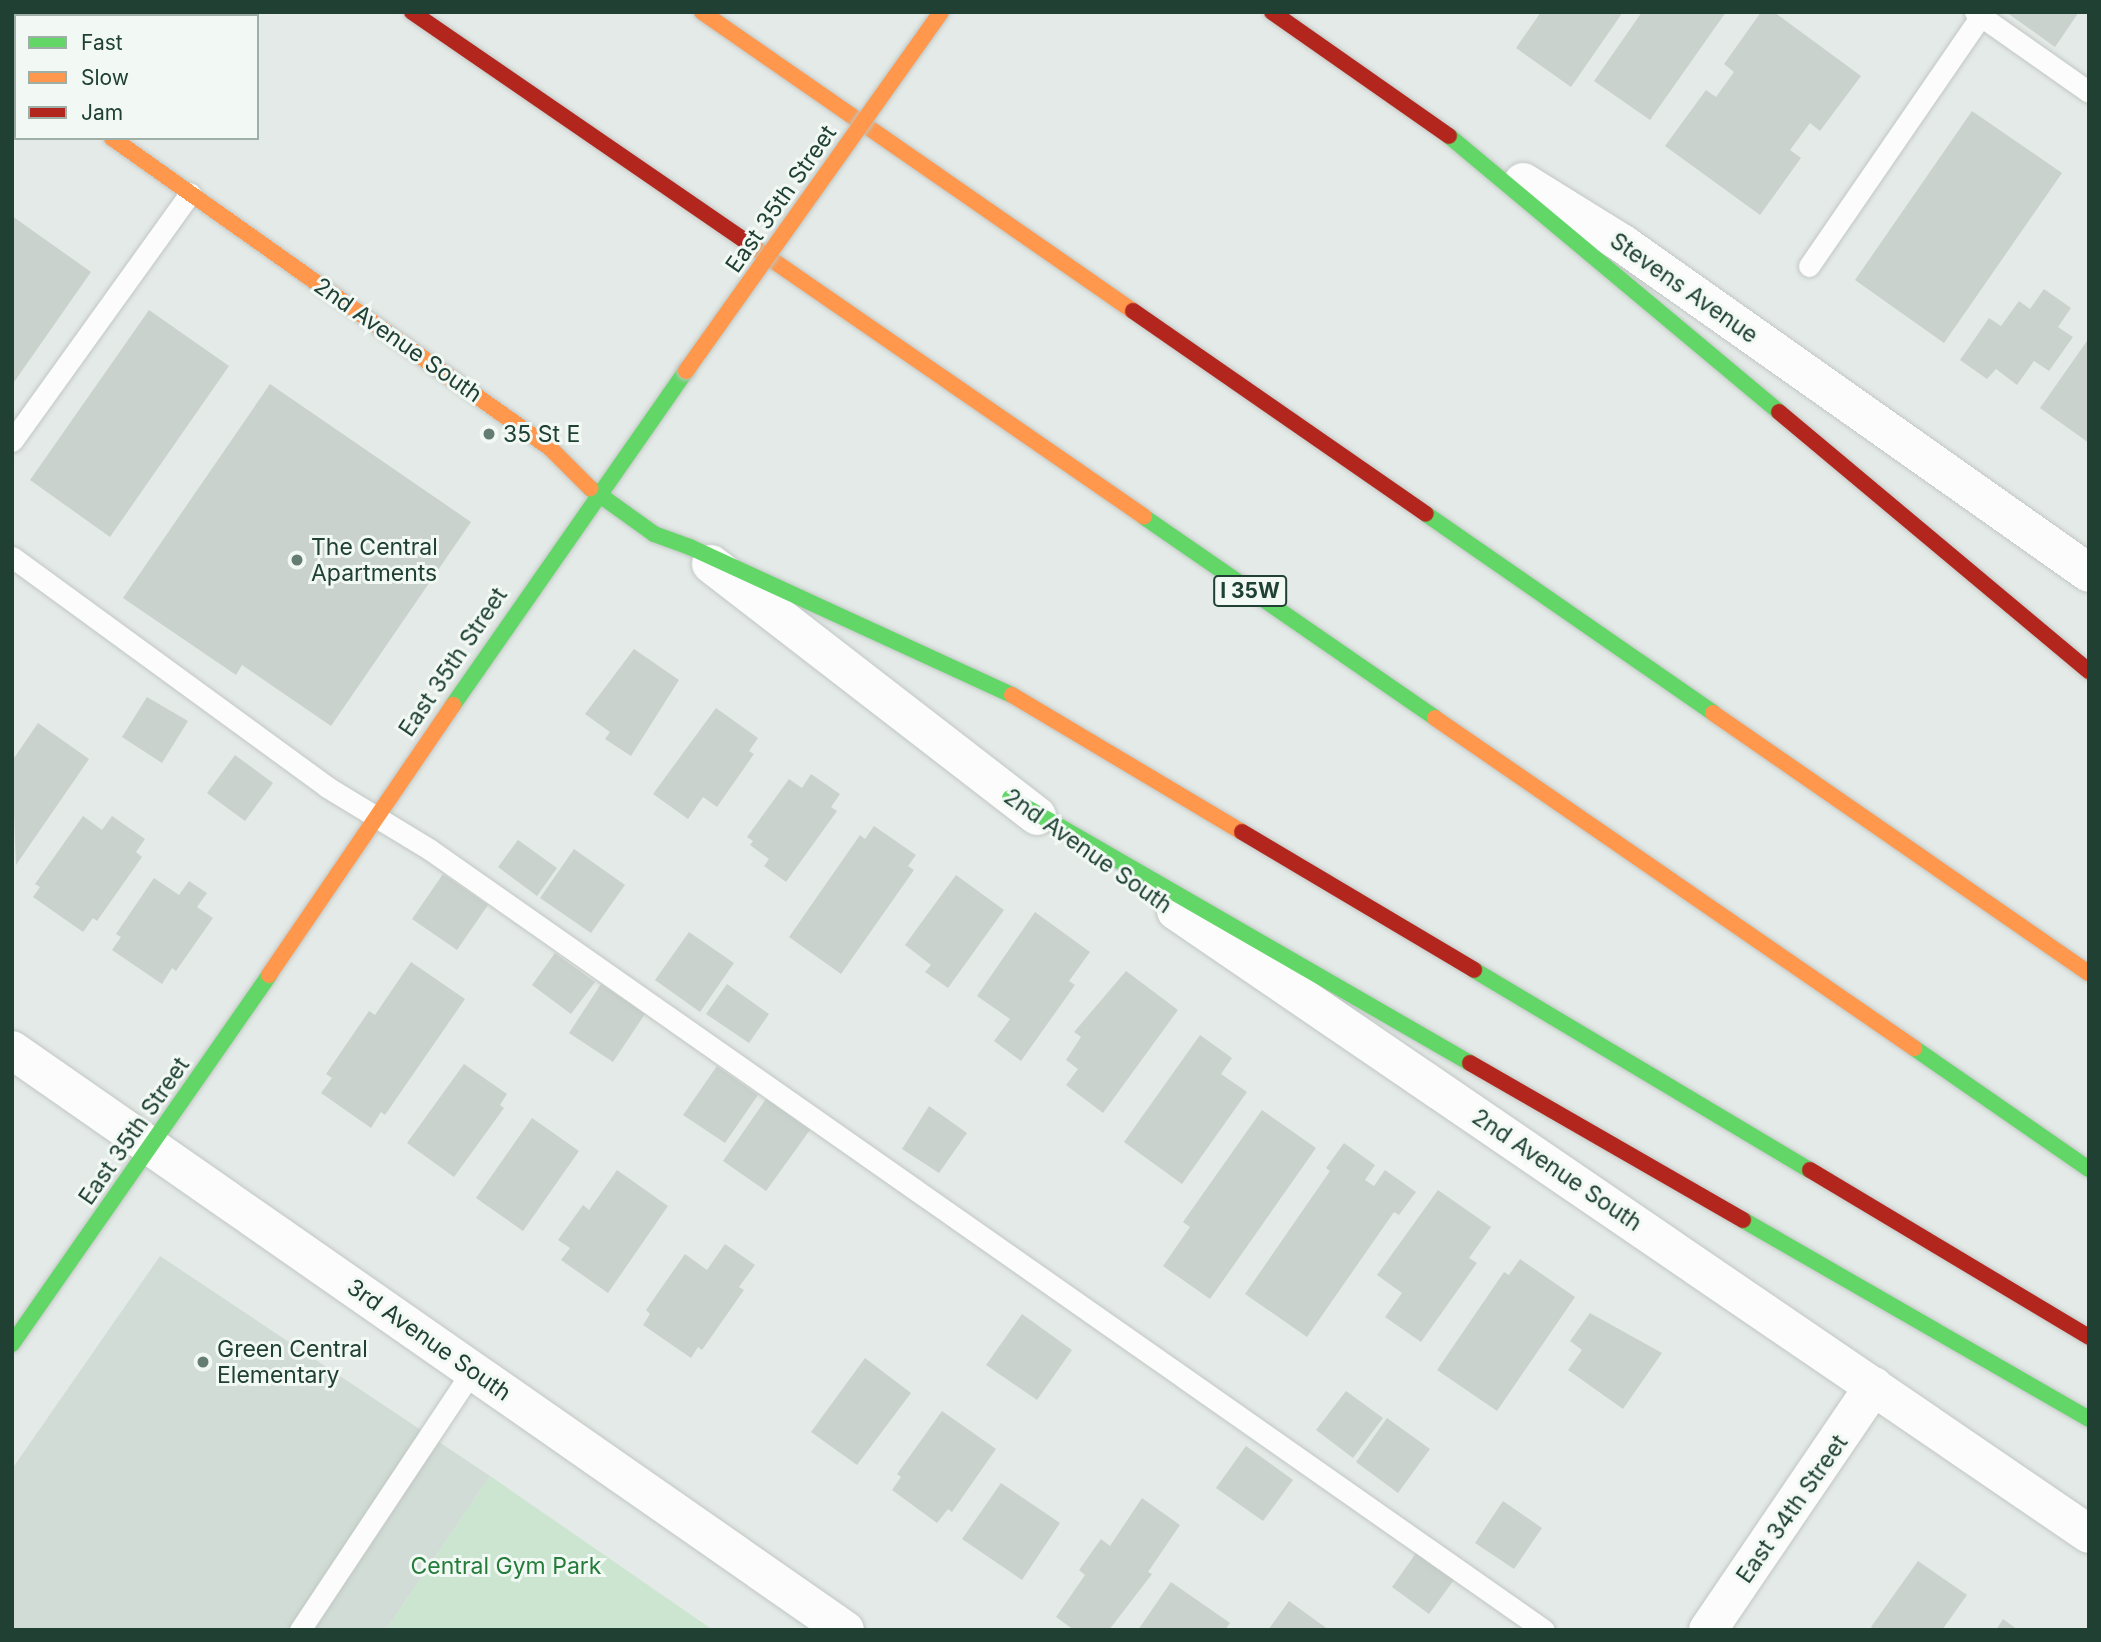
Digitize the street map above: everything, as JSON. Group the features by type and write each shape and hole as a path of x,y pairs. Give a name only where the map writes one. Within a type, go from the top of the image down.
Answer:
{"main road":[{"name":"I 35W","path":"412,12 2089,1169"},
{"path":"702,12 2089,973"},
{"name":"East 35th Street","path":"12,1344 152,1148 376,816 598,496 941,12"},
{"name":"Stevens Avenue","path":"1272,12 1449,136"},
{"path":"1449,136 2089,671"},
{"name":"2nd Avenue South","path":"115,140 550,448 598,496 654,534 690,547"},
{"path":"690,547 984,678 2089,1337"},
{"path":"1010,798 2089,1419"}],"street":[{"name":"Stevens Avenue","path":"1449,136 1623,244 2089,573"},
{"name":"2nd Avenue South","path":"690,547 1010,798 2089,1534"},
{"name":"3rd Avenue South","path":"12,1050 845,1630"},
{"name":"East 34th Street","path":"1708,1630 1874,1386"}],"lane":[{"path":"1809,266 1978,14 2089,92"},
{"path":"12,441 190,193"},
{"path":"12,557 327,787 376,816 1544,1630"},
{"path":"300,1630 472,1371"}],"shaded area":[{"name":"Green Central Elementary","path":"160,1256 490,1476 386,1630 12,1630 12,1469"}],"green space":[{"name":"Central Gym Park","path":"490,1476 713,1630 386,1630"}],"building":[{"path":"1541,12 1623,12 1571,87 1516,48"},
{"path":"1642,12 1726,12 1650,120 1594,81"},
{"path":"1761,12 1774,12 1861,76 1820,131 1810,123 1790,150 1801,158 1760,215 1665,146 1706,90 1716,97 1734,72 1724,64"},
{"path":"2006,12 2079,12 2055,47"},
{"path":"1972,111 2062,173 1944,343 1855,280"},
{"path":"12,216 91,272 12,385"},
{"path":"2044,289 2071,308 2058,327 2073,337 2049,371 2034,361 2017,385 1996,369 1987,379 1960,360 1989,318 2001,326 2019,301 2030,309"},
{"path":"149,310 229,366 110,537 30,480"},
{"path":"2089,338 2089,443 2040,408"},
{"name":"The Central Apartments","path":"270,384 471,522 331,726 242,665 236,675 123,598"},
{"path":"634,649 679,680 631,756 605,739 610,732 585,714"},
{"path":"147,697 188,721 162,763 122,737"},
{"path":"716,708 758,738 749,751 754,754 717,807 703,797 688,819 653,794"},
{"path":"38,723 89,759 16,865 12,761"},
{"path":"235,755 273,783 245,821 207,793"},
{"path":"811,774 840,794 831,807 837,811 786,882 764,866 769,859 750,845 753,841 747,837 789,779 802,788"},
{"path":"83,816 102,830 112,816 145,839 136,852 142,857 97,921 93,918 83,932 33,897 40,887 35,884"},
{"path":"874,826 916,855 908,866 914,870 841,974 789,937 860,835 865,839"},
{"path":"518,840 557,868 537,896 498,867"},
{"path":"574,849 625,885 591,933 540,898"},
{"path":"443,874 488,905 457,950 412,919"},
{"path":"956,875 1004,910 948,988 925,972 931,965 905,945"},
{"path":"154,878 179,895 189,881 207,893 197,907 213,918 176,971 172,968 162,984 112,950 121,937 116,934"},
{"path":"1035,912 1090,952 1069,981 1075,985 1021,1061 994,1041 1010,1019 977,996"},
{"path":"689,932 734,963 700,1012 655,980"},
{"path":"555,953 595,982 571,1014 532,985"},
{"path":"411,962 465,999 385,1115 381,1112 371,1128 321,1093 332,1078 326,1074 369,1011 375,1015"},
{"path":"1126,971 1178,1010 1103,1113 1066,1085 1078,1069 1066,1060 1081,1037 1074,1032"},
{"path":"601,984 645,1014 613,1062 569,1033"},
{"path":"727,984 769,1014 749,1043 706,1014"},
{"path":"1200,1035 1232,1058 1221,1074 1247,1092 1182,1184 1124,1142"},
{"path":"464,1064 507,1094 500,1105 504,1108 454,1177 407,1143"},
{"path":"717,1066 758,1095 725,1143 683,1115"},
{"path":"766,1099 810,1130 766,1191 723,1161"},
{"path":"929,1106 967,1133 939,1173 902,1149"},
{"path":"1262,1110 1316,1148 1210,1299 1163,1266 1190,1227 1183,1222"},
{"path":"532,1118 579,1151 523,1231 476,1198"},
{"path":"1344,1143 1375,1165 1365,1180 1374,1186 1385,1170 1416,1192 1399,1215 1394,1212 1307,1337 1245,1294 1330,1171 1326,1168"},
{"path":"617,1170 668,1206 608,1293 561,1260 570,1248 558,1240 583,1205 589,1210"},
{"path":"1438,1190 1491,1227 1469,1258 1477,1263 1421,1342 1385,1317 1402,1293 1377,1275"},
{"path":"725,1244 755,1265 739,1287 744,1290 702,1350 698,1347 691,1358 643,1325 650,1314 646,1310 685,1254 707,1270"},
{"path":"1520,1259 1575,1297 1497,1411 1437,1370 1504,1272 1509,1275"},
{"path":"1590,1313 1662,1353 1623,1409 1568,1370 1582,1350 1570,1341"},
{"path":"1022,1314 1072,1350 1037,1400 986,1365"},
{"path":"865,1358 911,1393 857,1465 811,1432"},
{"path":"1346,1391 1383,1418 1353,1458 1316,1430"},
{"path":"942,1411 996,1449 952,1512 948,1509 937,1523 892,1490 901,1477 897,1474"},
{"path":"1387,1418 1430,1449 1398,1493 1356,1462"},
{"path":"1246,1446 1293,1480 1263,1521 1216,1488"},
{"path":"1001,1483 1060,1523 1022,1580 962,1539"},
{"path":"1142,1498 1180,1525 1148,1572 1152,1574 1109,1630 1074,1630 1056,1617 1085,1575 1079,1570 1101,1539 1110,1546"},
{"path":"1503,1501 1542,1528 1514,1569 1475,1543"},
{"path":"1421,1546 1459,1573 1429,1614 1392,1587"},
{"path":"1918,1561 1967,1595 1942,1630 1875,1630 1871,1627"},
{"path":"1171,1582 1230,1623 1225,1630 1138,1630"},
{"path":"1289,1601 1329,1630 1268,1630"},
{"path":"2003,1619 2018,1630 1996,1630"}],"traffic: fast":[{"path":"1449,136 1779,412"},
{"path":"453,705 686,371"},
{"path":"590,488 654,534 690,547"},
{"path":"1426,514 1713,713"},
{"path":"1144,517 1435,718"},
{"path":"690,547 1012,695"},
{"path":"1010,798 1470,1063"},
{"path":"1474,970 1810,1170"},
{"path":"12,1344 269,975"},
{"path":"1914,1048 2089,1169"},
{"path":"1743,1220 2089,1419"}],"traffic: slow":[{"path":"702,12 1133,311"},
{"path":"686,371 941,12"},
{"path":"115,140 550,448 590,488"},
{"path":"749,244 1144,517"},
{"path":"1012,695 1242,832"},
{"path":"269,975 453,705"},
{"path":"1713,713 2089,973"},
{"path":"1435,718 1914,1048"}],"traffic: jam":[{"path":"412,12 749,244"},
{"path":"1272,12 1449,136"},
{"path":"1133,311 1426,514"},
{"path":"1779,412 2089,671"},
{"path":"1242,832 1474,970"},
{"path":"1470,1063 1743,1220"},
{"path":"1810,1170 2089,1337"}],"place":[{"name":"35 St E","path":"489,434"},
{"name":"The Central Apartments","path":"297,560"},
{"name":"Green Central Elementary","path":"203,1362"}]}
